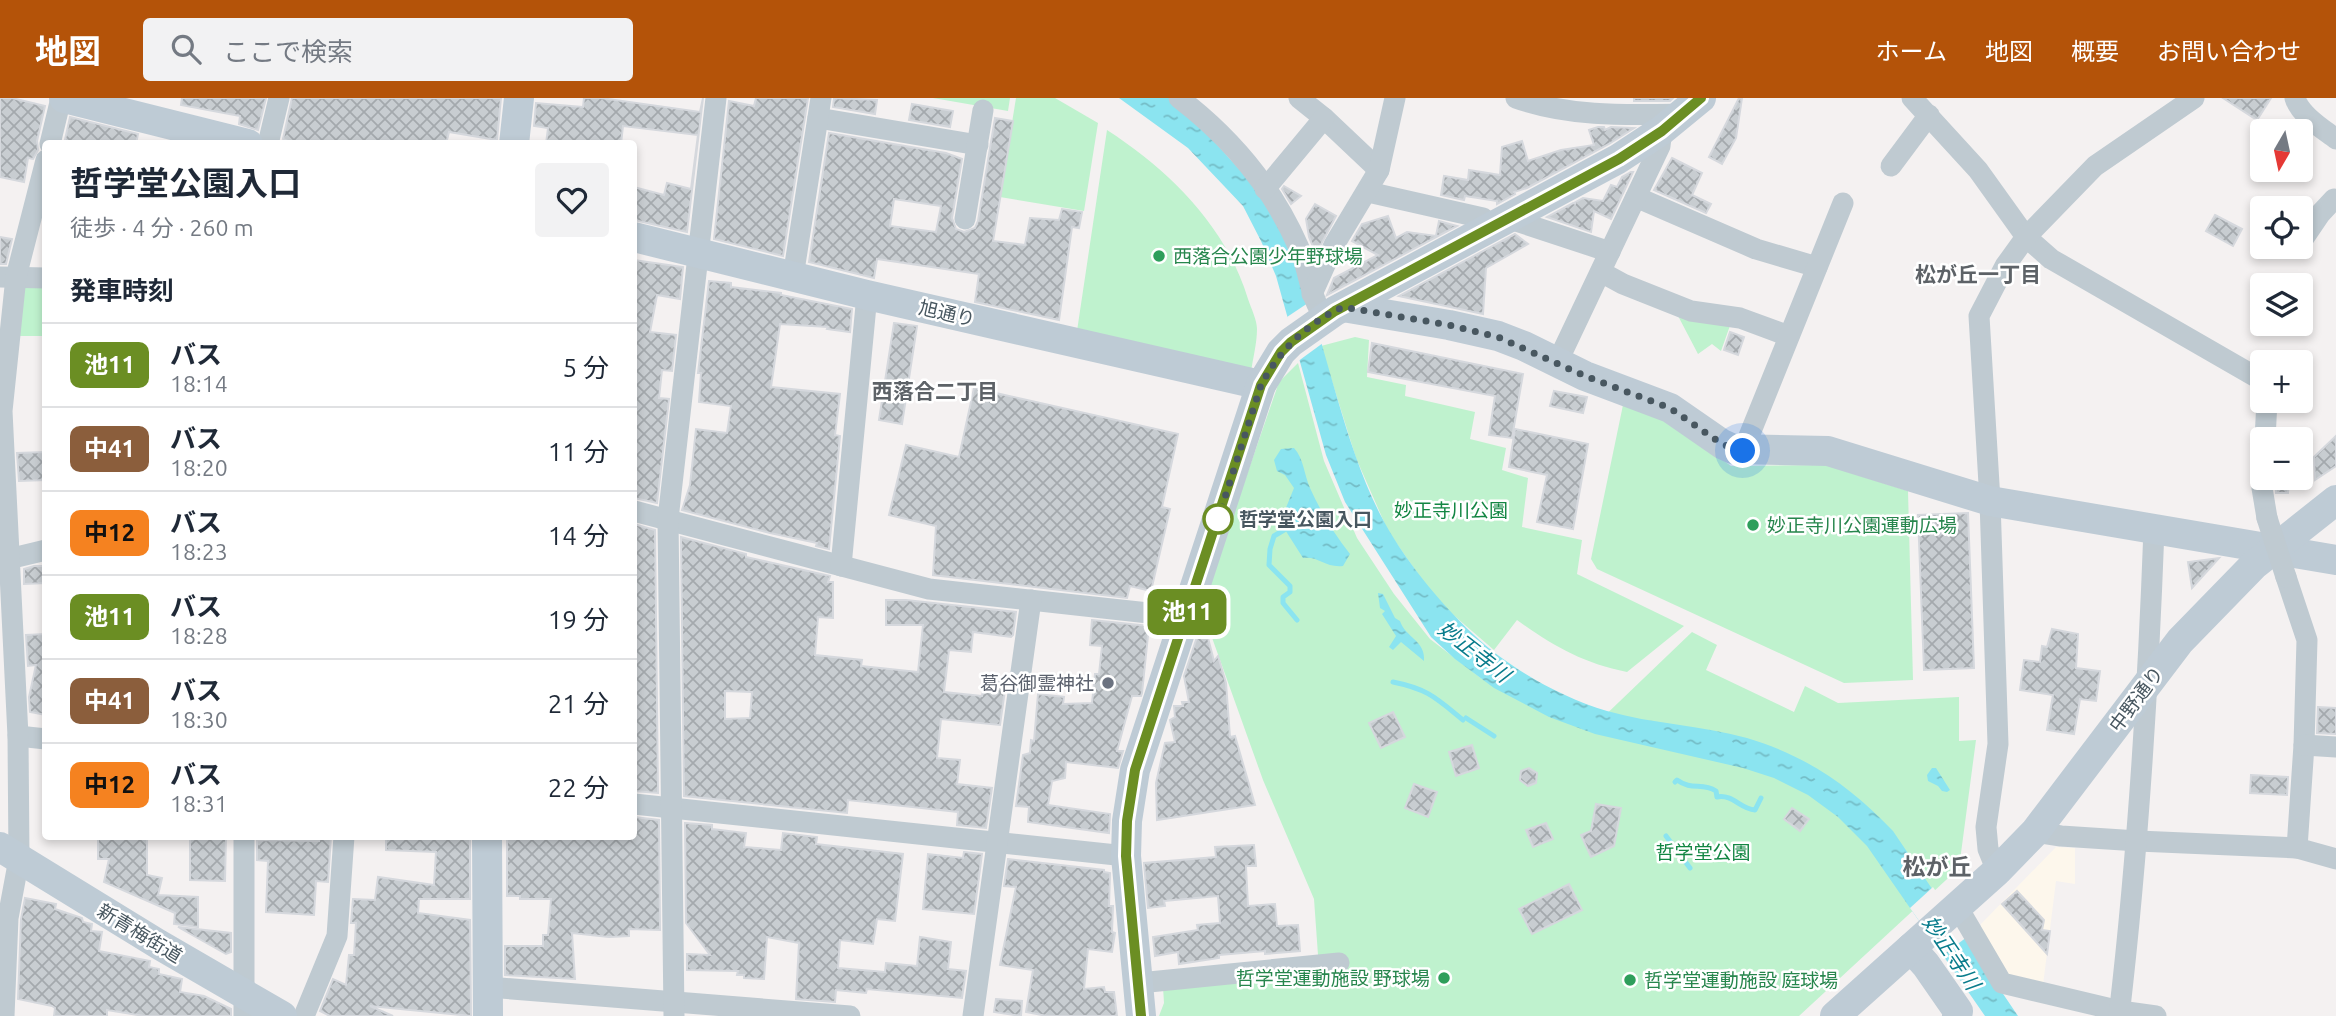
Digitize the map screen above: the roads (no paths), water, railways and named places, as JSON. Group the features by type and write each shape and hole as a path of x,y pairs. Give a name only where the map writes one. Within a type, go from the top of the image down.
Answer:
{"street":[{"path":"51,140 63,98 232,140"},
{"path":"269,140 279,98"},
{"path":"514,140 519,98"},
{"path":"674,1009 668,520 716,98"},
{"path":"1179,98 1205,118 1233,146 1265,189 1300,249 1324,311"},
{"path":"1298,98 1324,118 1379,170"},
{"path":"1324,311 1335,245 1379,170 1395,98"},
{"path":"1516,98 1553,109 1594,113 1682,114"},
{"path":"1912,98 1978,170 2026,237 2051,259 2250,374"},
{"path":"1997,870 1988,849 1986,827 1998,744 1990,501 1979,316 2005,267 2026,237 2095,166 2194,98"},
{"path":"2295,98 2297,104 2333,131"},
{"path":"793,277 819,108 978,145"},
{"path":"965,219 983,110"},
{"path":"1557,363 1660,146 1682,114"},
{"path":"1141,1016 1126,856 1127,821 1135,770 1261,385 1281,352 1324,311 1619,159 1682,114"},
{"path":"1891,166 1928,115"},
{"path":"1265,189 1324,118"},
{"path":"4,1016 9,853 18,736 5,560 2,411 8,277 42,172"},
{"path":"1368,192 1483,218 1610,252"},
{"path":"1636,197 1756,249 1816,267"},
{"path":"2313,224 2334,199 2336,200"},
{"path":"1743,451 1843,202"},
{"name":"旭通り","path":"637,238 867,295 1261,385"},
{"path":"1601,272 1623,284 1691,311 1741,318 1789,336"},
{"path":"8,277 42,278"},
{"path":"841,566 867,295"},
{"path":"1324,311 1449,325 1498,337 1585,376 1670,408 1722,444 1743,451 1828,450 1990,501 2336,560"},
{"path":"2262,490 2267,517 2307,640 2297,848"},
{"name":"中野通り","path":"1918,941 2035,832 2180,641 2270,550 2336,500"},
{"path":"637,512 929,589 1185,617"},
{"path":"2119,1014 2138,841 2149,682 2154,529"},
{"path":"5,560 42,551"},
{"path":"973,1016 1031,600"},
{"path":"18,736 42,739"},
{"path":"2304,745 2336,747"},
{"path":"637,804 1126,856"},
{"path":"2035,832 2138,841 2297,848 2336,859"},
{"path":"244,840 244,1005"},
{"path":"304,1016 337,936 344,840"},
{"path":"486,840 488,1002 850,1016"},
{"name":"新青梅街道","path":"9,853 158,944 244,1005 282,1016"},
{"path":"1953,910 2002,983 2119,1014 2156,1016"},
{"path":"1835,1016 1918,941 1926,965 1958,1011 1957,1016"},
{"path":"1139,983 1339,963"}],"water":[{"name":"妙正寺川","path":"1119,98 1173,98 1274,208 1291,248 1357,459 1380,514 1422,578 1461,622 1503,659 1571,698 1624,715 1747,738 1789,754 1826,774 1860,800 1893,831 2018,1016 1985,1016 1867,846 1838,817 1808,795 1774,778 1743,768 1595,734 1549,717 1494,688 1431,637 1345,502 1326,455 1276,276 1243,206 1188,148"},
{"path":"1294,448 1319,506 1350,554 1343,566 1303,558 1282,525 1281,520 1294,488 1285,475 1277,471 1274,460 1281,449"},
{"path":"1378,593 1383,594 1395,618 1419,644 1424,661 1401,642 1393,650 1389,647 1396,636 1382,614 1385,611 1380,608"},
{"path":"1932,768 1936,768 1950,790 1942,791 1928,781 1927,775"}],"waterway":[{"path":"1284,530 1274,536 1269,565 1290,586 1290,592 1283,597 1283,603 1297,620"},
{"path":"1393,682 1431,695 1463,720"},
{"path":"1466,718 1494,736"},
{"path":"1675,782 1677,780 1687,785 1711,788 1716,791 1717,797 1728,798 1755,810 1761,798"},
{"path":"1666,836 1690,868"}],"place":[{"name":"西落合公園少年野球場","path":"1159,256"},
{"name":"哲学堂公園入口","path":"1218,519"},
{"name":"妙正寺川公園運動広場","path":"1753,525"},
{"name":"葛谷御霊神社","path":"1108,683"},
{"name":"哲学堂運動施設 野球場","path":"1444,978"},
{"name":"哲学堂運動施設 庭球場","path":"1630,980"}],"district":[{"name":"松が丘一丁目","path":"1978,275"},
{"name":"西落合二丁目","path":"935,392"},
{"name":"松が丘","path":"1937,867"}],"park label":[{"name":"妙正寺川公園","path":"1451,510"},
{"name":"哲学堂公園","path":"1703,852"}]}
